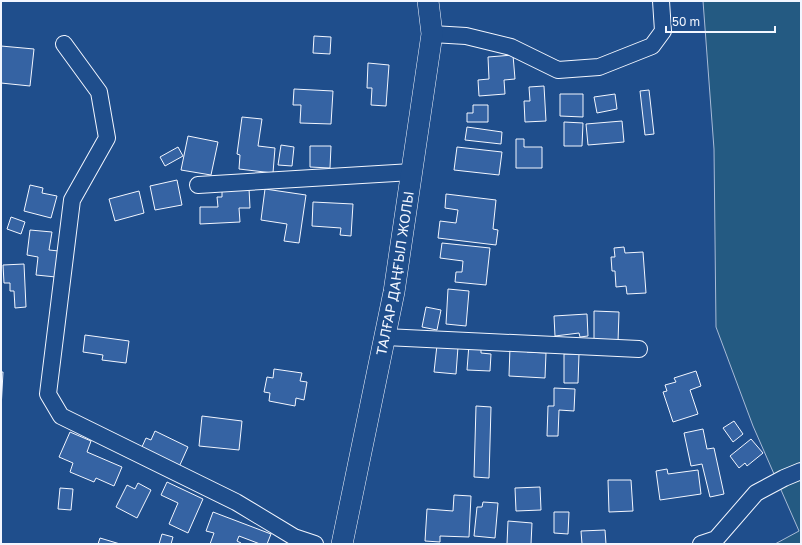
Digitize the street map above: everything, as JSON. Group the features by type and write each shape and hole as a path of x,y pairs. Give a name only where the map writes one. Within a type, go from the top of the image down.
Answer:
{"main road":[{"name":"ТАЛҒАР ДАҢҒЫЛ ЖОЛЫ","path":"342,544 394,292 432,34 428,1"}],"street":[{"path":"432,34 466,36 511,47 558,70 599,67 652,46 663,31 661,1"},
{"path":"64,44 99,92 107,138 72,200 48,394 61,416 236,502 294,537 315,544"},
{"path":"198,185 412,172"},
{"path":"385,337 639,349"},
{"path":"701,544 716,539 756,493 801,470"}],"shaded area":[{"path":"703,1 801,1 801,544 775,544 799,531 753,426 716,327 714,149"}],"building":[{"path":"314,36 331,37 330,54 313,53"},
{"path":"1,46 34,49 30,86 1,83"},
{"path":"513,55 515,79 504,80 505,94 479,96 478,80 489,79 488,57"},
{"path":"368,63 389,65 386,106 371,105 372,88 367,88"},
{"path":"544,86 546,121 525,122 524,101 530,101 529,87"},
{"path":"294,89 333,91 331,124 300,123 301,105 293,105"},
{"path":"649,90 654,134 645,135 640,91"},
{"path":"560,94 583,94 583,117 560,116"},
{"path":"615,94 617,109 597,113 594,97"},
{"path":"473,105 488,105 488,122 467,122 467,113 473,113"},
{"path":"242,117 262,119 258,146 275,148 273,173 239,169 240,155 237,154"},
{"path":"622,121 624,142 588,145 586,124"},
{"path":"564,122 583,123 582,146 564,146"},
{"path":"467,127 502,132 501,144 465,140"},
{"path":"188,136 218,142 211,175 181,170"},
{"path":"516,139 524,139 524,147 542,147 542,168 516,168"},
{"path":"281,145 294,147 292,166 278,165"},
{"path":"310,146 331,146 330,168 310,167"},
{"path":"178,147 183,156 165,166 160,157"},
{"path":"457,147 502,152 499,175 454,170"},
{"path":"177,180 182,205 155,210 150,186"},
{"path":"30,185 43,188 42,193 57,196 51,218 24,211"},
{"path":"249,188 250,208 239,208 240,222 200,224 200,207 218,207 217,197 222,197 222,189"},
{"path":"265,189 306,195 299,243 284,241 287,224 261,220"},
{"path":"139,191 144,213 115,221 109,199"},
{"path":"446,194 496,200 493,229 498,230 496,245 438,238 440,221 456,223 458,210 445,208"},
{"path":"313,202 353,204 351,236 340,235 341,228 312,226"},
{"path":"11,217 25,222 21,234 7,229"},
{"path":"30,230 52,232 49,250 59,251 56,277 36,275 38,257 27,255"},
{"path":"442,243 490,248 486,285 455,282 456,272 462,272 463,261 440,258"},
{"path":"624,247 625,253 643,252 646,293 627,294 626,286 616,287 615,271 612,271 611,257 615,257 614,248"},
{"path":"24,264 26,307 15,308 14,291 10,291 10,283 4,283 3,265"},
{"path":"448,289 469,291 466,326 446,324"},
{"path":"426,307 441,310 437,330 422,327"},
{"path":"594,311 619,312 618,342 594,341"},
{"path":"587,314 588,336 580,337 579,333 555,336 554,316"},
{"path":"85,335 129,341 126,363 102,360 103,355 83,352"},
{"path":"469,344 481,345 481,353 491,354 490,371 467,370"},
{"path":"437,345 458,347 456,374 434,372"},
{"path":"510,347 527,348 527,352 546,353 545,378 509,376"},
{"path":"564,354 579,354 578,383 564,383"},
{"path":"274,369 302,373 300,381 307,382 304,400 296,398 295,406 269,401 270,393 264,392 267,377 273,378"},
{"path":"696,371 701,386 690,390 698,414 673,422 663,392 667,391 665,385 676,382 674,378"},
{"path":"1,372 3,372 1,409"},
{"path":"554,388 575,389 574,411 559,410 558,436 547,436 548,406 554,406"},
{"path":"476,406 491,407 489,478 474,477"},
{"path":"202,416 242,421 239,450 199,446"},
{"path":"734,421 743,434 733,442 723,428"},
{"path":"703,429 707,449 714,448 724,494 710,497 702,464 691,466 684,433"},
{"path":"155,431 188,447 179,467 141,449 146,438 151,440"},
{"path":"70,432 91,441 87,452 122,467 114,486 96,478 94,482 70,472 73,463 59,457"},
{"path":"751,439 763,453 747,466 745,463 739,468 730,456"},
{"path":"667,469 668,474 698,470 701,494 660,500 656,471"},
{"path":"608,480 631,480 633,511 609,512"},
{"path":"167,482 203,499 188,533 169,524 178,503 161,495"},
{"path":"138,483 151,490 137,518 116,507 127,485 135,489"},
{"path":"540,487 541,510 516,511 515,488"},
{"path":"60,488 73,489 71,510 58,509"},
{"path":"454,495 471,496 469,537 440,536 440,542 425,541 427,509 453,511"},
{"path":"483,502 498,503 495,538 474,536 477,507 482,507"},
{"path":"213,512 271,534 267,544 260,544 239,536 237,541 241,544 210,544 214,533 206,531"},
{"path":"554,512 569,512 568,534 554,533"},
{"path":"508,521 532,523 531,544 507,544"},
{"path":"605,530 606,544 582,544 581,531"},
{"path":"162,534 173,537 171,544 159,544"},
{"path":"100,538 120,544 98,544"}]}
